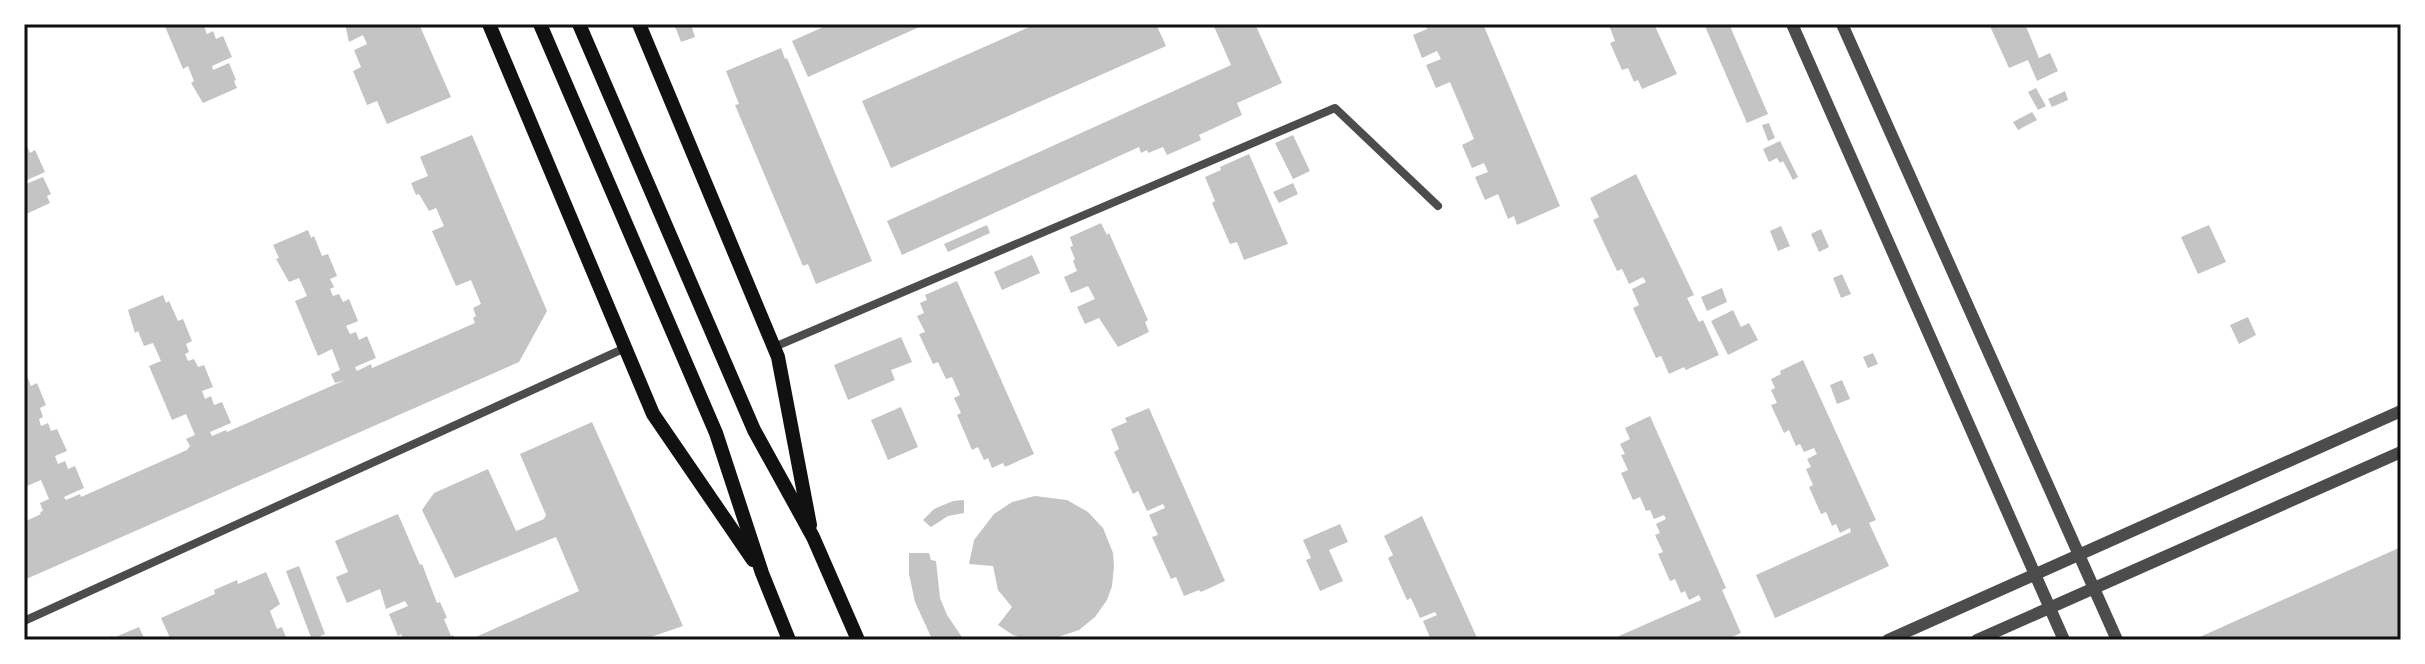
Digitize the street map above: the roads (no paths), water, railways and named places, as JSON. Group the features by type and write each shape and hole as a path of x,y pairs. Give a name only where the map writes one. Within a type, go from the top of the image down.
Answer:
{"main road":[{"path":"489,24 653,414 762,573"},
{"path":"540,24 716,433 762,573 789,640"},
{"path":"579,24 754,430 813,537 858,640"},
{"path":"639,24 778,357 813,537"}],"street":[{"path":"1792,24 2064,640"},
{"path":"1842,24 2117,640"},
{"path":"779,345 1335,108 1438,206"},
{"path":"24,621 625,348"},
{"path":"1888,640 2401,411"},
{"path":"1977,640 2401,452"}]}
